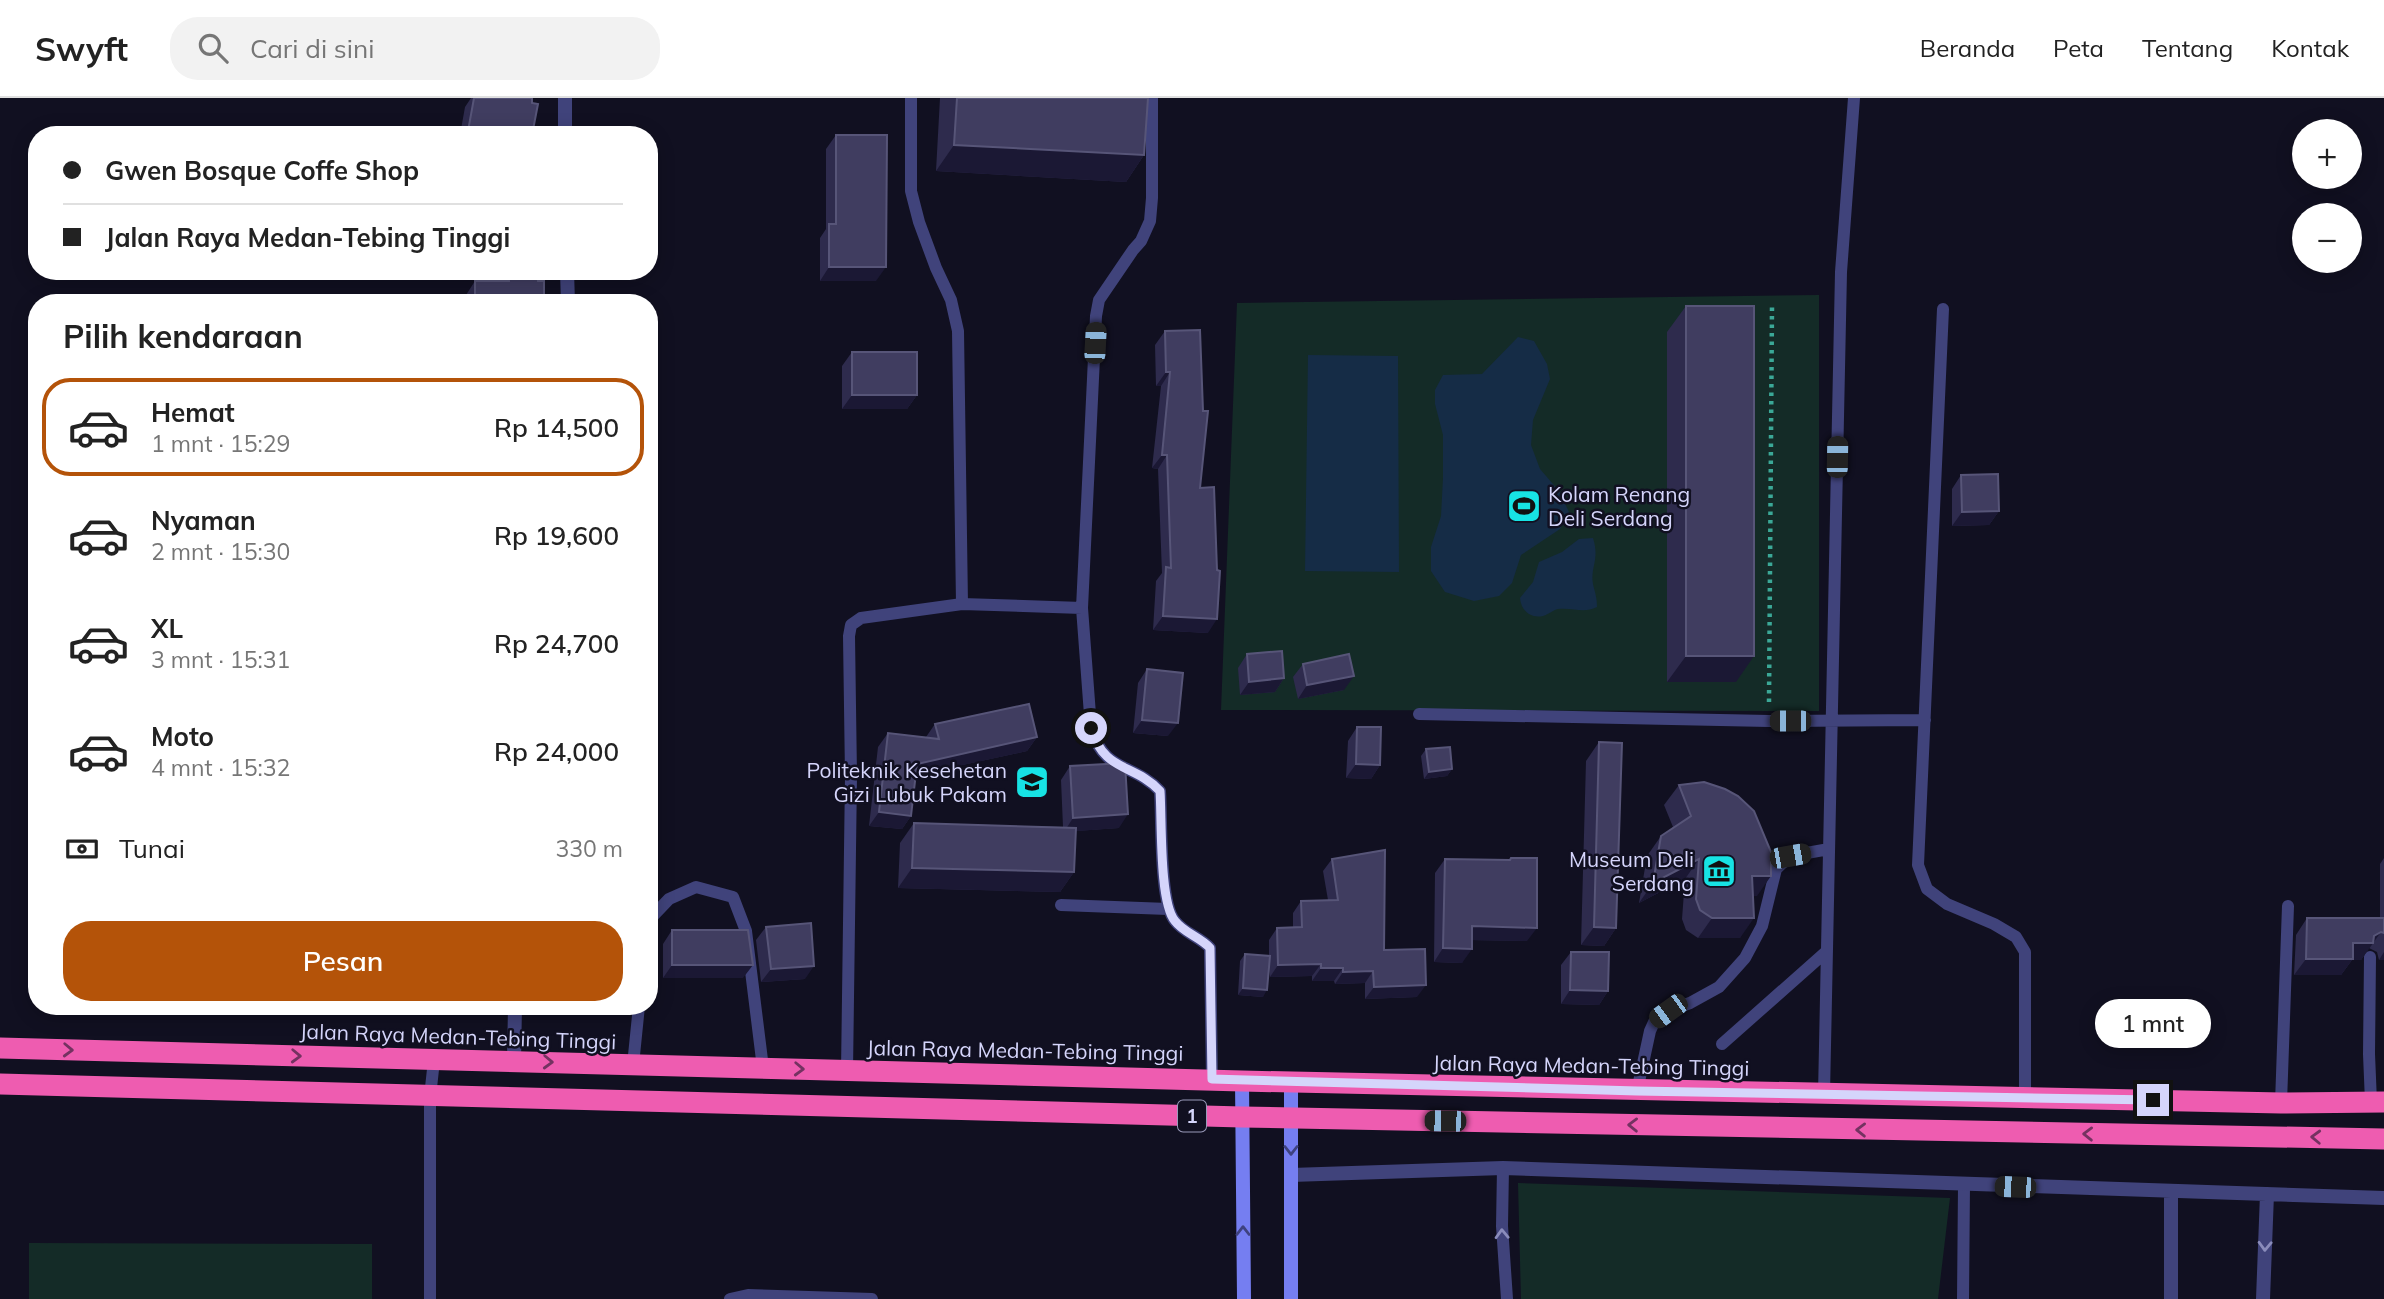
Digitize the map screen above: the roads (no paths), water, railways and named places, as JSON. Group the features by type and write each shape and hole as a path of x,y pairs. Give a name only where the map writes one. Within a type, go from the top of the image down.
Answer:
{"highway":[{"name":"Jalan Raya Medan-Tebing Tinggi","path":"0,1048 1637,1091 2281,1103 2378,1102"},
{"name":"1","path":"0,1083 430,1097 1242,1117 2384,1139"}],"street":[{"path":"565,98 565,126"},
{"path":"514,1062 515,1015"},
{"path":"1242,1081 1244,1299"},
{"path":"1291,1082 1291,1299"},
{"path":"1291,1175 1503,1168 2384,1198"},
{"path":"2171,1191 2171,1299"},
{"path":"2263,1299 2267,1194"}],"lane":[{"path":"911,98 911,191 919,222 951,300 958,331 962,604"},
{"path":"1152,98 1150,221 1141,241 1099,300 1096,316 1082,608 1091,728 1095,743 1107,758 1153,783 1160,791 1163,880 1168,909 1173,920 1210,948 1212,1079"},
{"path":"1824,1094 1841,272 1854,98"},
{"path":"1943,309 1918,865 1927,890 1947,904 1994,924 2016,937 2025,952 2025,1098"},
{"path":"847,1071 851,625 861,618 962,604 1082,608"},
{"path":"1419,714 1769,721 1925,720"},
{"path":"1637,1091 1650,1031 1655,1020 1719,987 1745,958 1762,926 1776,869 1790,856 1829,849"},
{"path":"658,911 669,899 696,887 733,897 746,931 763,1068"},
{"path":"1061,905 1168,909"},
{"path":"2281,1103 2288,906"},
{"path":"1722,1044 1827,951"},
{"path":"2370,957 2369,1054 2378,1102"},
{"path":"633,1065 638,1015"},
{"path":"430,1299 430,1097 434,1060"},
{"path":"1503,1168 1502,1226 1507,1299"},
{"path":"1963,1299 1964,1185"},
{"path":"730,1299 748,1294 872,1299"}],"water":[{"path":"1518,337 1534,341 1547,364 1550,379 1533,420 1531,445 1540,469 1559,491 1569,512 1560,529 1521,555 1512,583 1499,596 1474,601 1445,592 1431,571 1431,547 1441,516 1443,478 1443,435 1435,404 1435,390 1443,375 1482,374"},
{"path":"1308,355 1398,356 1399,572 1305,571"},
{"path":"1593,538 1596,552 1592,578 1597,607 1587,610 1558,609 1538,617 1527,613 1520,598 1533,582 1539,562 1562,552 1579,539"}],"place":[{"name":"Kolam Renang Deli Serdang","path":"1524,506"},
{"name":"Politeknik Kesehetan Gizi Lubuk Pakam","path":"1032,782"},
{"name":"Museum Deli Serdang","path":"1719,871"}]}
